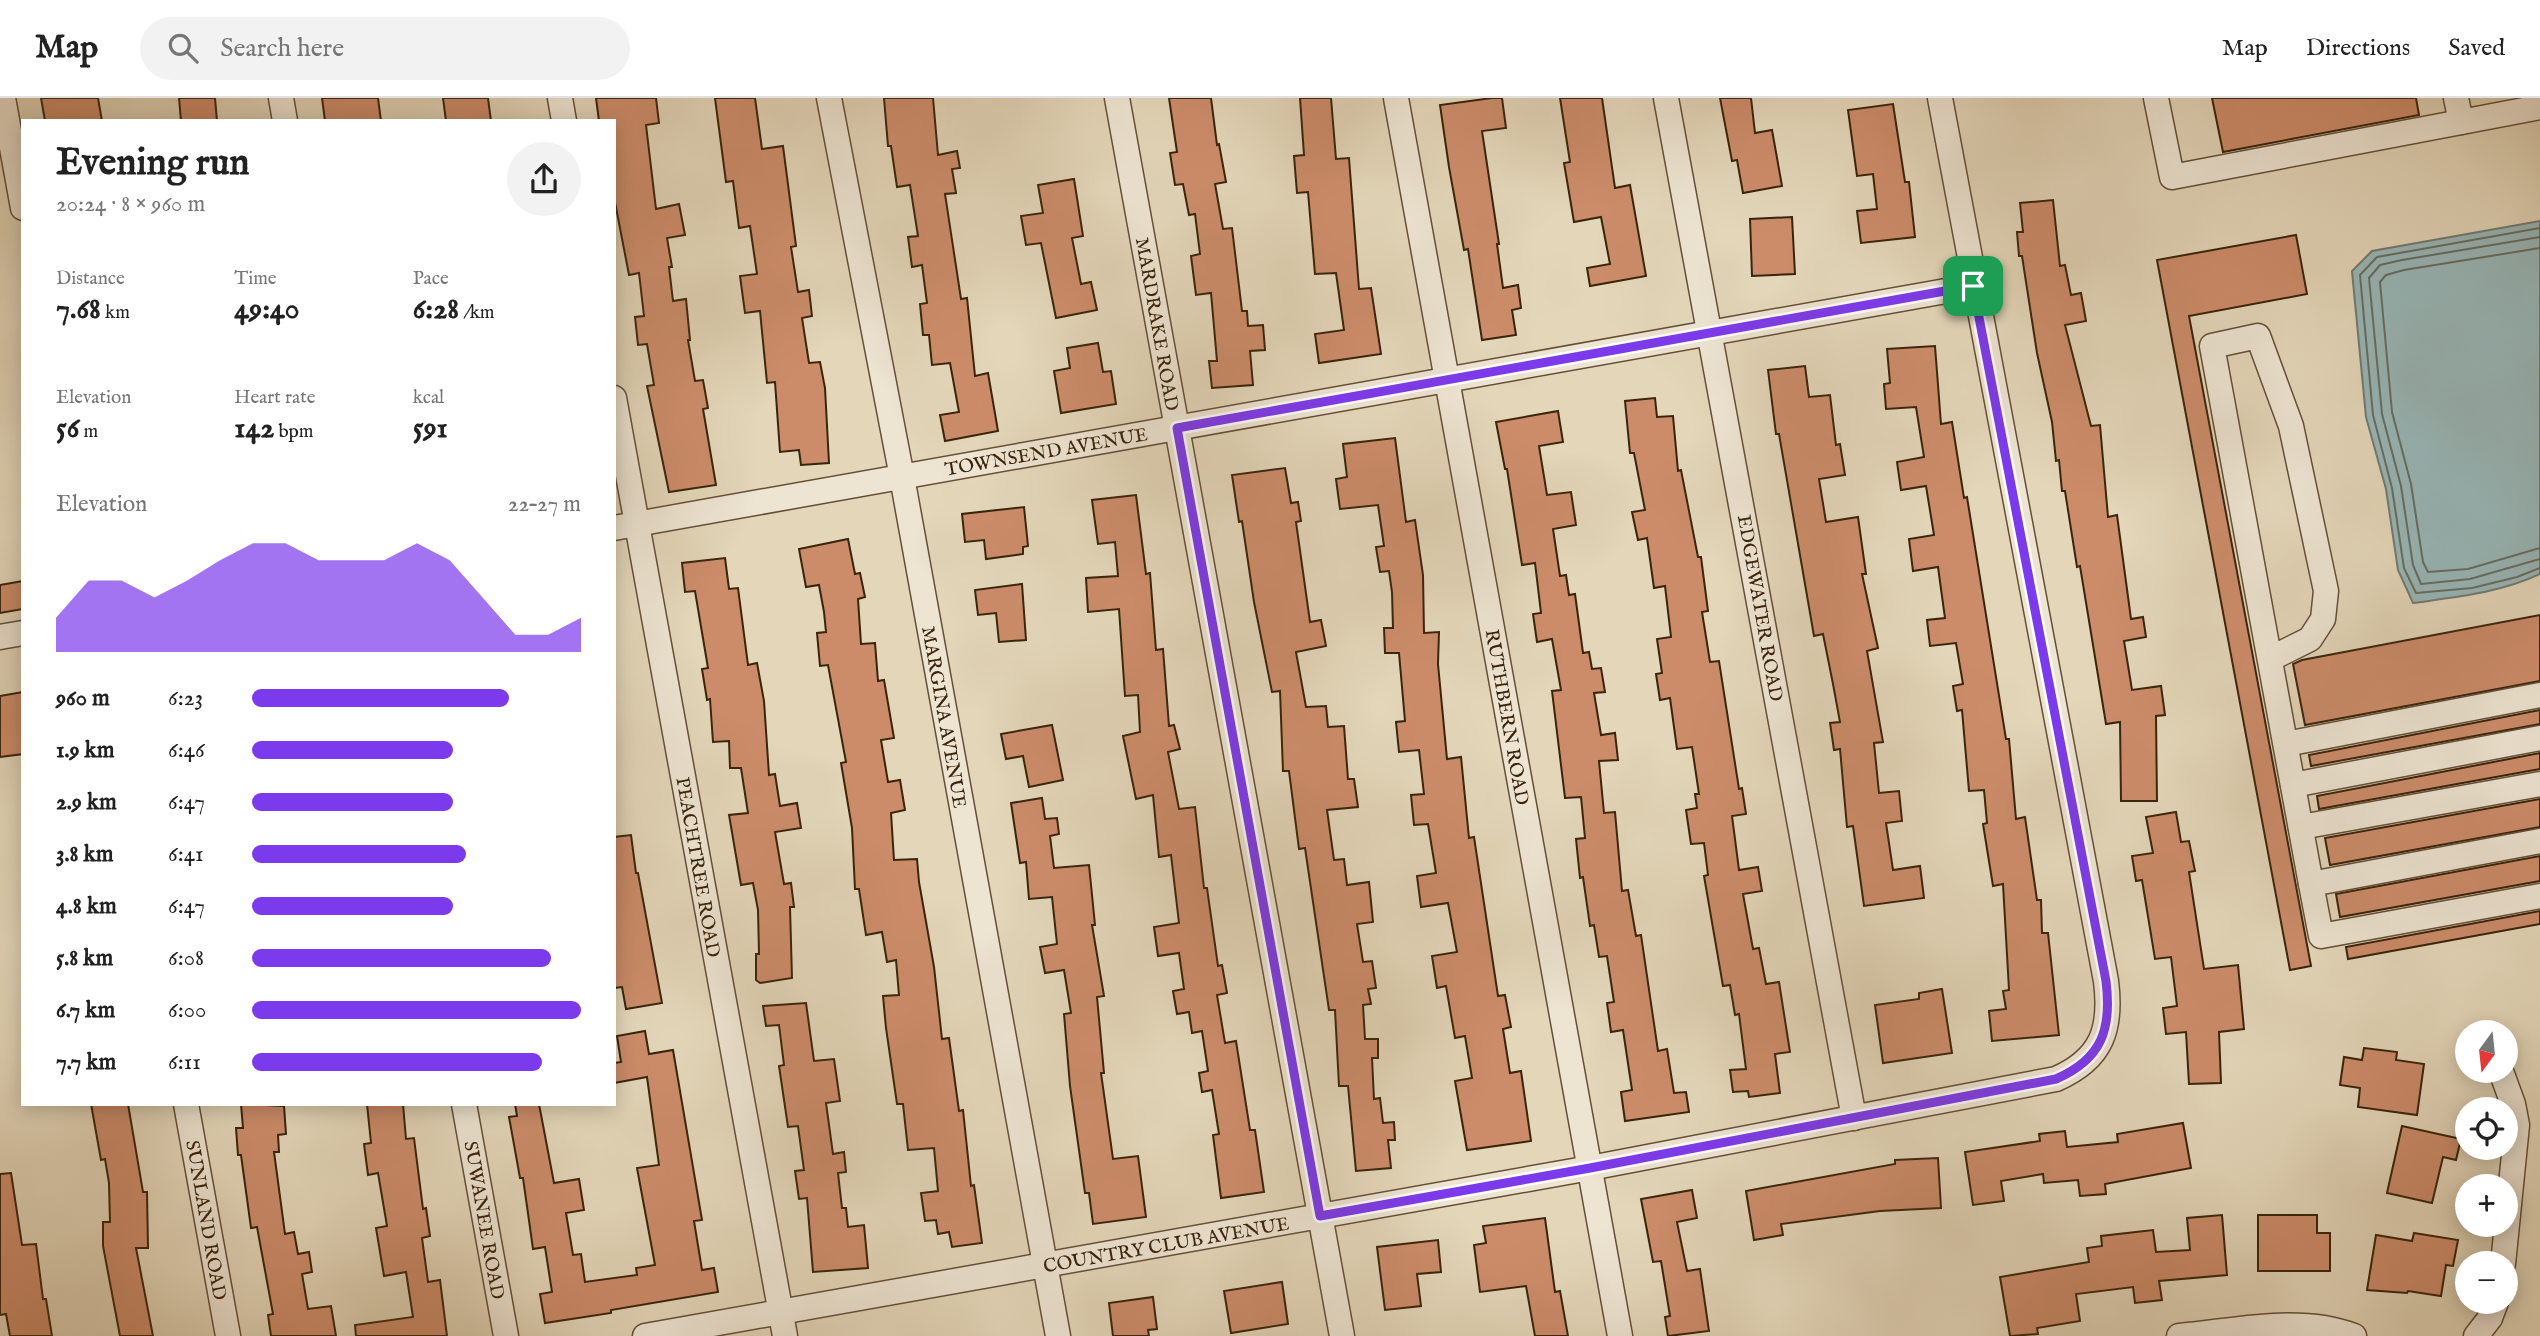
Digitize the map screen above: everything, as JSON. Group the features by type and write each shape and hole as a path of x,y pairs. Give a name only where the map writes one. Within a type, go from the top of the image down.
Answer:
{"street":[{"path":"3,98 21,197"},
{"path":"281,98 285,119"},
{"path":"560,98 564,119"},
{"name":"MARGINA AVENUE","path":"829,98 902,477 1058,1336"},
{"name":"MARDRAKE ROAD","path":"1116,98 1342,1336"},
{"name":"RUTHBERN ROAD","path":"1396,98 1620,1336"},
{"name":"EDGEWATER ROAD","path":"1666,98 1854,1118"},
{"path":"1940,98 1973,286"},
{"path":"2156,98 2172,177 2540,107"},
{"path":"2456,98 2461,122"},
{"name":"TOWNSEND AVENUE","path":"626,526 1711,335 1973,286"},
{"name":"COUNTRY CLUB AVENUE","path":"645,1336 783,1324 1045,1265 1590,1168 2056,1079 2073,1072 2088,1061 2098,1048 2108,1017 2106,981 1973,286"},
{"path":"2270,659 2310,639 2323,619 2326,591 2291,426 2258,336 2213,346 2270,659 2286,744 2311,884 2321,936 2540,896"},
{"name":"PEACHTREE ROAD","path":"616,419 626,526 783,1324"},
{"path":"0,637 21,633"},
{"path":"2286,744 2540,695"},
{"path":"2293,785 2540,738"},
{"path":"2301,827 2540,784"},
{"path":"2311,884 2540,841"},
{"path":"2504,1251 2517,1125 2505,1083"},
{"name":"SUNLAND ROAD","path":"186,1106 228,1336"},
{"name":"SUWANEE ROAD","path":"464,1106 506,1336"},
{"path":"2476,1336 2492,1314"},
{"path":"2179,1336 2291,1326 2332,1330 2354,1336"}],"water":[{"path":"2540,221 2540,574 2494,590 2413,603 2398,570 2386,489 2366,417 2352,271 2372,251"}],"building":[{"path":"41,98 98,98 102,119 45,119"},
{"path":"179,98 215,98 217,119 181,119"},
{"path":"322,98 378,98 381,119 325,119"},
{"path":"443,98 488,98 491,119 446,119"},
{"path":"596,98 656,98 659,123 646,125 656,209 679,204 685,235 667,238 672,267 669,267 673,301 686,299 688,340 695,381 703,380 708,408 703,409 716,485 669,492 647,386 654,385 647,344 638,345 635,317 644,316 639,273 629,275 616,207 616,119 599,119"},
{"path":"715,98 755,98 762,149 783,146 796,246 791,247 798,292 809,290 812,316 802,318 809,363 820,362 825,388 829,463 801,465 799,450 780,452 775,382 767,383 760,311 745,313 740,276 757,274 750,226 739,228 733,181 726,182"},
{"path":"884,98 933,98 938,155 957,151 960,168 952,169 956,193 945,194 961,299 967,298 975,376 988,373 998,431 945,441 940,415 959,412 950,363 932,365 929,335 923,335 920,304 927,303 922,265 912,267 908,237 918,236 910,185 897,187 891,146 888,146"},
{"path":"1169,98 1211,98 1217,145 1219,144 1226,182 1215,184 1223,229 1232,228 1242,311 1247,311 1248,326 1263,325 1265,350 1250,351 1253,385 1212,388 1209,361 1217,361 1211,293 1196,295 1191,256 1200,254 1195,214 1189,215 1183,184 1175,185 1170,153 1177,152"},
{"path":"1300,98 1331,98 1336,159 1349,158 1359,289 1371,288 1381,354 1319,363 1315,334 1344,330 1336,273 1315,274 1308,192 1297,193 1294,156 1304,155"},
{"path":"1502,98 1506,128 1482,131 1503,288 1518,285 1521,308 1512,310 1516,335 1482,340 1468,249 1464,250 1440,105"},
{"path":"1560,98 1602,98 1615,188 1630,185 1646,276 1590,286 1587,268 1610,264 1601,217 1574,222 1564,163 1570,162"},
{"path":"1720,98 1751,98 1755,133 1772,130 1782,186 1743,193 1737,160 1732,161"},
{"path":"2212,98 2416,98 2419,115 2223,152"},
{"path":"1893,104 1905,182 1909,182 1915,237 1861,243 1857,211 1877,209 1873,174 1857,176 1848,110"},
{"path":"1074,179 1083,236 1072,238 1081,284 1091,282 1097,310 1056,318 1041,243 1026,245 1021,216 1043,213 1038,185"},
{"path":"2053,200 2060,266 2065,265 2071,295 2081,293 2086,321 2065,325 2091,426 2100,425 2108,517 2117,515 2131,619 2143,617 2146,637 2124,641 2132,690 2161,686 2165,715 2156,716 2157,801 2121,801 2120,722 2106,724 2080,566 2077,567 2065,491 2062,491 2059,460 2056,461 2052,422 2037,353 2022,256 2019,256 2017,232 2023,232 2020,203"},
{"path":"1792,217 1795,274 1752,276 1750,219"},
{"path":"2296,235 2307,294 2189,316 2311,966 2290,970 2157,260"},
{"path":"1098,343 1103,372 1111,371 1116,404 1061,413 1054,371 1070,368 1067,348"},
{"path":"1935,346 1941,424 1952,422 1964,498 1967,497 2006,739 2009,739 2016,819 2025,817 2037,900 2041,900 2042,933 2048,933 2059,1035 1992,1041 1989,1011 2006,1009 2003,991 2009,990 2003,884 1993,886 1983,824 1987,823 1984,790 1969,791 1962,710 1957,711 1953,686 1963,684 1956,643 1930,646 1927,620 1945,618 1938,567 1913,571 1909,539 1934,535 1926,486 1901,490 1897,462 1924,457 1916,407 1886,409 1884,384 1890,383 1887,349"},
{"path":"1805,366 1809,397 1830,395 1836,445 1840,444 1845,475 1819,479 1826,522 1858,517 1866,574 1862,574 1878,648 1867,651 1883,742 1874,743 1879,793 1899,791 1902,821 1886,823 1893,870 1920,866 1924,898 1864,906 1853,826 1847,827 1840,749 1834,750 1830,723 1840,722 1823,634 1814,636 1779,434 1776,434 1768,370"},
{"path":"1655,398 1657,417 1673,416 1678,471 1681,470 1698,557 1701,557 1708,611 1702,612 1710,662 1719,661 1739,789 1742,788 1746,814 1732,816 1739,870 1758,867 1762,891 1743,894 1753,949 1759,948 1766,984 1779,982 1790,1052 1775,1054 1780,1093 1749,1097 1748,1091 1733,1092 1730,1070 1746,1069 1739,1014 1735,1015 1730,985 1723,986 1704,876 1708,875 1704,843 1691,844 1686,810 1697,808 1695,794 1699,794 1692,747 1677,749 1670,698 1660,700 1656,674 1662,673 1657,639 1671,637 1665,586 1654,588 1647,538 1638,540 1632,512 1645,510 1634,453 1630,453 1625,401"},
{"path":"1558,411 1563,442 1539,446 1547,495 1571,492 1576,525 1553,529 1560,576 1566,575 1569,595 1575,594 1583,653 1589,652 1592,669 1601,668 1605,692 1594,693 1601,735 1615,733 1618,760 1599,761 1604,813 1615,812 1622,891 1628,890 1636,936 1641,935 1658,1051 1667,1049 1674,1093 1686,1092 1689,1112 1625,1121 1621,1092 1632,1090 1623,1030 1611,1032 1607,1003 1614,1002 1607,956 1599,957 1594,925 1590,926 1583,877 1580,878 1576,839 1585,838 1581,797 1565,798 1552,691 1561,690 1552,639 1537,642 1533,614 1541,613 1535,563 1522,565 1507,469 1496,422"},
{"path":"1395,438 1406,522 1415,520 1423,575 1424,633 1439,632 1438,664 1447,759 1461,757 1469,838 1474,837 1498,996 1505,995 1511,1027 1503,1029 1510,1073 1521,1071 1531,1141 1467,1150 1455,1081 1472,1078 1465,1036 1455,1038 1446,986 1437,988 1432,956 1457,952 1448,903 1421,907 1417,876 1436,873 1428,824 1414,825 1411,795 1424,794 1419,750 1399,752 1396,722 1405,721 1399,653 1385,653 1384,628 1393,628 1392,592 1389,571 1380,572 1376,547 1384,546 1378,505 1340,509 1336,479 1347,477 1343,444"},
{"path":"1285,468 1291,503 1298,502 1301,521 1296,522 1310,622 1321,620 1326,646 1296,652 1306,707 1326,706 1328,727 1344,726 1348,779 1354,779 1358,807 1327,810 1334,860 1344,859 1347,885 1369,882 1373,922 1357,924 1363,962 1372,961 1376,988 1368,989 1371,1004 1363,1005 1365,1039 1378,1039 1378,1058 1372,1058 1374,1099 1380,1098 1383,1123 1394,1122 1395,1140 1388,1140 1391,1168 1356,1171 1348,1086 1339,1086 1335,1010 1329,1010 1305,848 1299,849 1289,771 1283,771 1280,691 1272,692 1254,602 1242,521 1239,522 1232,475"},
{"path":"1136,495 1146,574 1150,573 1156,650 1163,649 1169,726 1174,725 1180,749 1168,752 1179,809 1195,807 1204,888 1207,888 1218,966 1222,965 1227,993 1217,995 1225,1043 1236,1041 1250,1130 1255,1130 1264,1192 1221,1198 1213,1135 1219,1134 1212,1090 1202,1092 1199,1073 1208,1071 1202,1031 1192,1033 1189,1012 1177,1014 1173,991 1184,989 1179,953 1158,956 1154,927 1179,923 1171,855 1159,857 1153,795 1136,799 1123,736 1140,732 1138,695 1125,696 1119,609 1088,612 1086,578 1118,576 1115,542 1098,544 1092,500"},
{"path":"1024,507 1028,546 1023,547 1023,554 986,559 984,540 965,542 962,514"},
{"path":"848,539 855,574 860,573 865,597 858,599 861,644 875,643 878,681 884,680 894,738 881,740 888,782 900,780 905,810 891,813 894,860 917,859 942,1039 949,1038 959,1111 963,1110 971,1186 974,1185 982,1243 952,1247 949,1232 938,1234 936,1220 925,1221 921,1193 938,1191 934,1148 908,1150 903,1104 897,1104 886,1028 883,996 899,995 896,960 887,962 882,932 866,935 859,889 855,889 852,828 841,763 846,762 828,665 820,666 817,633 826,632 824,612 819,585 806,587 799,549"},
{"path":"725,558 729,589 738,588 748,665 757,663 764,701 769,775 775,774 780,806 797,803 801,828 775,832 784,884 791,883 794,907 790,907 792,978 760,983 756,980 756,954 759,954 758,910 753,883 741,885 729,815 748,813 741,768 730,768 729,741 713,742 710,699 707,700 702,669 708,668 695,591 685,592 682,563"},
{"path":"21,581 21,609 0,613 0,585"},
{"path":"1022,584 1026,640 999,642 996,613 978,615 975,590"},
{"path":"2540,615 2540,681 2305,725 2293,664 2302,660"},
{"path":"21,692 21,754 0,757 0,696"},
{"path":"2540,710 2540,724 2311,766 2309,755"},
{"path":"1052,725 1063,780 1029,787 1023,756 1006,759 1001,734"},
{"path":"2540,753 2540,769 2319,809 2317,796"},
{"path":"1042,798 1045,819 1057,818 1059,834 1050,836 1054,868 1089,865 1095,925 1092,925 1104,996 1097,997 1104,1073 1101,1073 1113,1159 1138,1156 1146,1217 1093,1224 1089,1193 1085,1193 1070,1086 1064,1014 1071,1013 1064,970 1045,973 1040,947 1057,944 1052,897 1029,899 1026,862 1020,863 1011,803"},
{"path":"2540,799 2540,827 2330,865 2325,838"},
{"path":"2176,812 2181,842 2189,841 2195,871 2189,872 2204,969 2238,965 2244,1029 2219,1032 2221,1083 2189,1084 2186,1032 2166,1034 2163,1008 2177,1006 2171,957 2155,959 2142,880 2136,881 2132,856 2153,853 2146,817"},
{"path":"631,835 662,1003 626,1009 622,987 616,988 616,837"},
{"path":"2540,856 2540,881 2340,917 2336,894"},
{"path":"2540,911 2540,924 2348,959 2346,947"},
{"path":"1942,989 1952,1053 1883,1063 1875,1005 1919,999 1919,993"},
{"path":"806,1003 814,1061 834,1059 840,1101 826,1103 833,1154 844,1152 846,1172 838,1173 842,1208 846,1208 848,1227 864,1225 868,1268 813,1272 807,1198 799,1199 795,1171 804,1170 798,1126 788,1127 779,1066 784,1065 779,1025 766,1026 763,1006"},
{"path":"645,1031 649,1054 673,1050 702,1220 694,1221 702,1270 714,1268 718,1292 545,1323 540,1294 552,1292 545,1247 533,1249 523,1178 520,1178 509,1117 517,1116 515,1106 539,1106 554,1183 579,1179 584,1210 566,1213 573,1255 581,1254 585,1282 637,1275 636,1268 655,1265 637,1168 659,1165 647,1077 616,1083 616,1063 621,1062 617,1036"},
{"path":"2364,1048 2397,1052 2396,1060 2424,1064 2417,1115 2358,1107 2360,1088 2340,1085 2344,1057 2362,1060"},
{"path":"91,1106 128,1106 143,1192 147,1192 148,1248 136,1248 153,1336 120,1336 103,1246 103,1222 110,1222 109,1183 105,1159 101,1160"},
{"path":"241,1106 284,1106 286,1134 278,1135 279,1152 274,1152 285,1234 294,1232 298,1254 309,1252 312,1272 302,1274 308,1309 331,1306 336,1336 271,1336 268,1315 273,1314 257,1227 251,1228 241,1155 238,1155 236,1128 243,1128"},
{"path":"367,1106 403,1106 406,1139 414,1138 423,1209 426,1208 430,1236 422,1238 428,1282 440,1280 447,1336 356,1336 355,1325 413,1317 406,1272 384,1276 376,1228 387,1226 378,1173 368,1175 364,1144 371,1143"},
{"path":"2183,1123 2191,1168 2105,1184 2106,1194 2080,1196 2078,1180 2044,1183 2043,1174 2001,1181 2004,1201 1973,1205 1965,1152 2040,1141 2039,1134 2065,1131 2067,1147 2118,1142 2117,1134"},
{"path":"2402,1126 2455,1138 2455,1160 2443,1157 2432,1203 2387,1193"},
{"path":"1938,1158 1941,1208 1880,1211 1781,1224 1783,1235 1754,1240 1746,1191 1895,1164 1895,1160"},
{"path":"11,1173 22,1245 36,1244 43,1299 46,1299 52,1336 10,1336 6,1314 0,1315 0,1174"},
{"path":"1692,1190 1697,1218 1677,1222 1687,1271 1700,1269 1709,1331 1668,1336 1665,1317 1670,1316 1661,1261 1653,1262 1641,1199"},
{"path":"2222,1215 2227,1275 2159,1281 2162,1300 2135,1303 2133,1287 2076,1294 2080,1321 2037,1328 2038,1334 2010,1336 2000,1277 2089,1262 2087,1248 2102,1246 2101,1236 2153,1230 2156,1252 2190,1250 2187,1218"},
{"path":"2258,1215 2317,1215 2317,1233 2330,1233 2330,1271 2258,1271"},
{"path":"1545,1218 1555,1292 1560,1291 1568,1336 1535,1336 1526,1286 1480,1292 1474,1245 1486,1243 1483,1226"},
{"path":"2414,1233 2458,1240 2453,1266 2446,1265 2441,1296 2408,1291 2367,1290 2376,1235 2412,1241"},
{"path":"1438,1240 1441,1272 1417,1274 1421,1306 1385,1310 1377,1247"},
{"path":"1282,1282 1288,1324 1231,1333 1224,1291"},
{"path":"1153,1297 1157,1329 1148,1330 1149,1336 1113,1336 1109,1303"}],"route":[{"path":"1973,286 2106,981 2108,1017 2098,1048 2088,1061 2073,1072 2056,1079 1590,1168 1320,1216 1177,428 1711,335 1973,286"}]}
